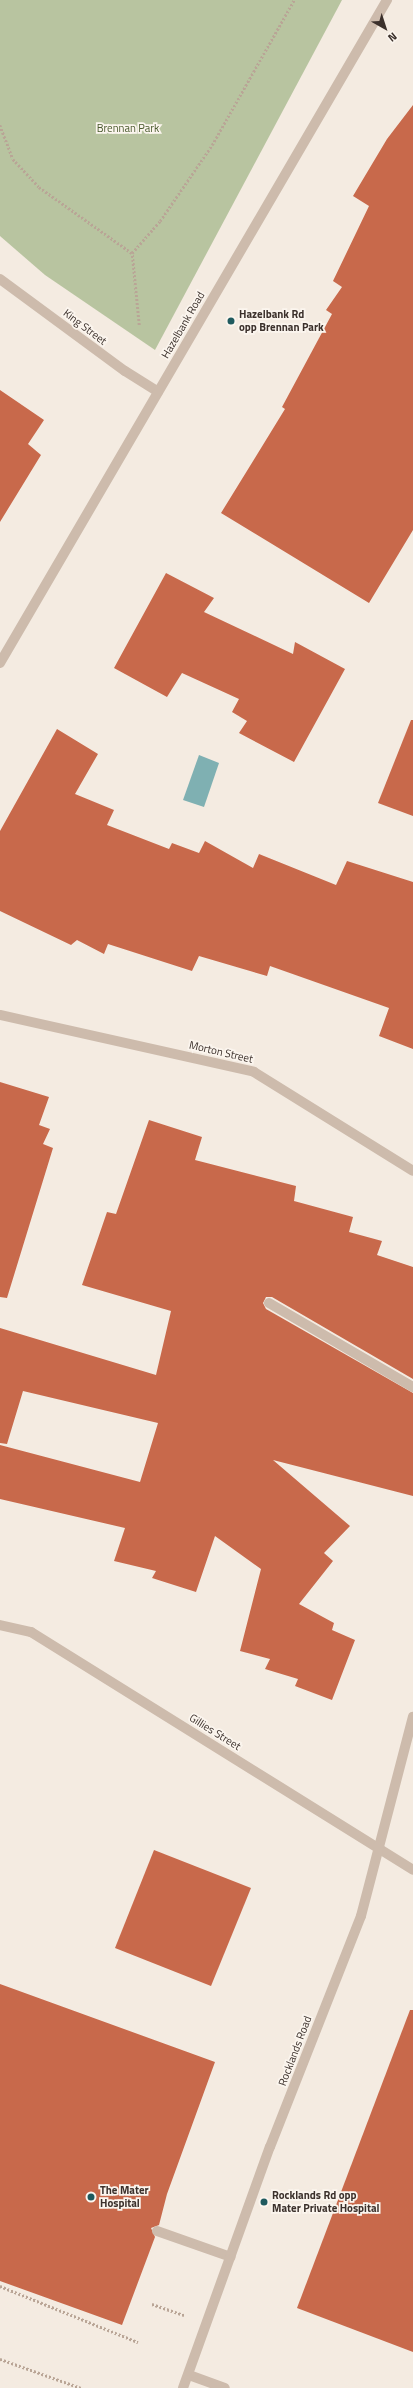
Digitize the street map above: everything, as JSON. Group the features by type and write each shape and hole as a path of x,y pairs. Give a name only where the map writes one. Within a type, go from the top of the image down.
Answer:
{"street":[{"name":"Hazelbank Road","path":"0,663 387,0"},
{"name":"King Street","path":"0,279 125,371 158,392"},
{"name":"Morton Street","path":"0,1016 254,1072 413,1171"},
{"path":"269,1303 413,1387"},
{"name":"Gillies Street","path":"0,1626 31,1632 413,1870"},
{"name":"Rocklands Road","path":"183,2388 189,2375 270,2147 361,1916 413,1717"},
{"path":"157,2231 231,2257"},
{"path":"189,2375 225,2388"}],"path":[{"path":"140,325 132,253 160,221 212,145 294,0"},
{"path":"0,125 13,158 39,187 132,253"},
{"path":"0,2286 138,2342"},
{"path":"152,2304 184,2315"},
{"path":"0,2360 80,2388"}],"green space":[{"name":"Brennan Park","path":"0,0 342,0 155,350 45,275 0,236"}],"water":[{"path":"199,755 219,763 204,807 183,800"}],"building":[{"path":"413,105 413,530 369,603 221,513 285,409 282,407 332,314 326,310 342,287 333,281 369,206 353,196 387,139"},
{"path":"0,390 44,420 28,444 41,455 0,522"},
{"path":"166,573 214,598 204,612 293,654 295,642 345,669 294,762 239,733 247,721 232,712 239,699 182,673 167,697 114,668"},
{"path":"411,720 413,720 413,816 378,803"},
{"path":"57,729 98,754 75,794 114,810 107,825 169,849 172,843 199,853 205,841 253,868 259,854 336,885 347,861 413,882 413,1049 379,1036 389,1008 270,966 267,976 199,956 192,971 108,944 104,954 77,940 71,945 0,911 0,831"},
{"path":"0,1082 49,1097 39,1125 50,1129 43,1144 53,1148 7,1298 0,1297"},
{"path":"149,1120 202,1137 195,1160 296,1186 294,1201 353,1217 349,1232 382,1241 377,1255 413,1267 413,1379 272,1297 266,1297 263,1303 266,1309 413,1393 413,1496 273,1460 350,1526 324,1553 333,1561 299,1604 334,1623 332,1630 355,1640 332,1700 295,1686 298,1679 265,1669 270,1659 240,1651 261,1569 215,1536 196,1592 152,1578 156,1571 114,1561 125,1528 0,1499 0,1445 140,1482 158,1423 23,1391 7,1444 0,1443 0,1328 156,1375 171,1311 82,1285 107,1212 116,1214"},
{"path":"154,1850 251,1888 211,1986 115,1948"},
{"path":"0,1984 215,2062 167,2194 159,2225 151,2228 155,2237 122,2325 0,2281"},
{"path":"410,2010 413,2010 413,2352 297,2308"}],"place":[{"name":"Hazelbank Rd opp Brennan Park","path":"231,321"},
{"name":"The Mater Hospital","path":"91,2197"},
{"name":"Rocklands Rd opp Mater Private Hospital","path":"264,2202"}]}
